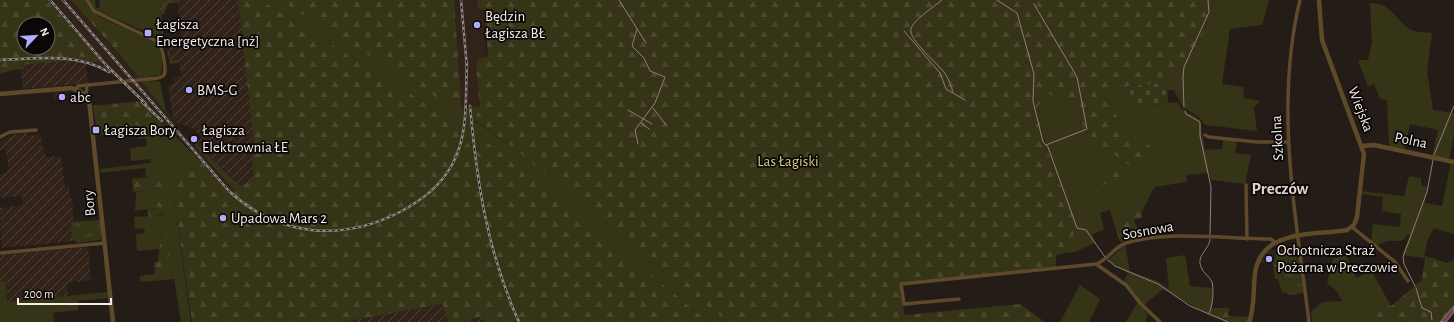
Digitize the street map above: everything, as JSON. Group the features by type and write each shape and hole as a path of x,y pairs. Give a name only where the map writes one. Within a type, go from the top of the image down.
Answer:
{"street":[{"path":"76,89 78,86 162,77 165,71 163,50 161,45 156,40 94,11 87,0"},
{"name":"Szkolna","path":"1300,0 1293,36 1288,78 1288,142 1309,322"},
{"name":"Wiejska","path":"1319,0 1322,40 1362,146 1364,157 1357,217 1352,227"},
{"path":"0,94 67,87 76,89 86,95 87,86"},
{"name":"Bory","path":"86,95 91,107 113,322"},
{"path":"0,137 10,132 36,130"},
{"path":"1205,135 1209,137 1257,142 1288,142"},
{"name":"Polna","path":"1362,146 1374,145 1454,162"},
{"path":"1246,185 1247,239"},
{"path":"1352,227 1394,262 1408,281"},
{"name":"Sosnowa","path":"959,299 904,304 901,284 1096,264 1102,262 1120,246 1138,241 1174,236 1271,239 1274,242 1282,238 1342,231 1352,227"},
{"path":"1249,322 1252,314 1256,266 1264,252 1274,242"},
{"path":"0,253 105,243"},
{"path":"1096,264 1126,285 1140,303 1160,322"}],"shaded area":[{"path":"47,0 71,0 139,78 120,80 89,64 90,61 102,62"},
{"path":"177,0 238,0 255,154 254,179 242,186 232,179 196,143 202,138 194,129 177,123 173,119 168,86 174,83 173,77 181,76 179,60 171,61 169,44 182,42"},
{"path":"454,0 477,0 478,9 484,10 486,57 478,59 476,67 480,106 462,109"},
{"path":"71,61 86,62 88,83 23,89 20,65"},
{"path":"141,81 179,129 234,190 229,193 193,152 122,83"},
{"path":"67,89 68,98 54,100 53,90"},
{"path":"28,133 28,136 40,135 46,157 61,156 65,187 69,186 70,199 72,199 74,222 71,223 72,241 1,248 0,208 23,205 22,196 0,198 0,174 7,173 8,162 6,150 0,150 0,141 16,134"},
{"path":"88,247 91,280 67,283 68,296 7,302 5,281 0,281 0,255"},
{"path":"1269,249 1278,250 1273,264 1260,263"},
{"path":"444,304 448,322 343,322"},
{"path":"1454,306 1454,312 1446,322 1440,322"},
{"path":"483,316 484,322 464,322"}],"green space":[{"path":"0,0 47,0 102,62 71,61 21,65 21,69 1,73 0,75"},
{"path":"71,0 85,0 94,12 107,20 110,37 115,40 120,51 119,54"},
{"path":"89,0 95,0 96,8 100,8 99,0 160,0 164,40 95,9"},
{"path":"160,0 177,0 178,2 168,4 164,14 161,14"},
{"path":"238,0 261,0 462,126 455,148 460,153 468,142 470,142 477,150 482,139 494,147 709,322 484,322 483,316 464,322 448,322 443,304 343,322 192,322 172,184 191,163 199,159 229,193 254,179 252,155 255,154"},
{"path":"261,0 279,0 462,112 462,109 480,106 475,121 512,147 727,322 709,322 482,140 479,150 468,142 460,154 455,148 462,126"},
{"path":"279,0 454,0 462,113"},
{"name":"Las Łagiski","path":"477,0 1214,0 1201,41 1167,83 1129,86 1103,93 1123,126 1150,146 1149,162 1130,166 1088,135 1075,110 1049,94 1038,106 1042,134 1047,150 1078,226 1065,253 1056,255 1056,267 901,283 904,315 1020,304 1045,322 727,322 512,147 475,120 480,106 476,67 478,59 488,56 484,10 478,9"},
{"path":"1214,0 1269,0 1262,25 1230,29 1222,84 1243,87 1244,98 1261,101 1254,107 1257,131 1205,125 1200,118 1183,107 1174,90 1167,90 1167,83 1201,41"},
{"path":"1370,3 1382,5 1387,8 1410,30 1432,33 1427,71 1433,110 1454,113 1454,134 1449,161 1432,157 1438,130 1410,124 1404,151 1389,147 1387,100 1380,99 1374,84 1368,86 1358,60 1368,60 1372,42"},
{"path":"107,20 156,43 162,59 160,75 139,78 119,54 120,51 110,37"},
{"path":"167,50 169,50 172,61 179,60 181,76 179,63 170,64"},
{"path":"153,80 160,82 166,111 179,129 141,81"},
{"path":"1167,83 1168,103 1133,107 1129,86"},
{"path":"1129,86 1134,107 1178,102 1181,108 1200,120 1205,150 1222,149 1223,139 1237,141 1235,153 1251,155 1245,184 1211,180 1209,173 1187,175 1186,182 1155,187 1151,193 1147,193 1136,209 1114,224 1110,210 1100,213 1104,229 1092,235 1095,243 1075,252 1065,253 1078,226 1047,150 1042,134 1038,106 1049,94 1075,110 1088,135 1150,146 1123,126 1103,93"},
{"path":"139,101 155,117 157,130 138,131 137,125 130,126 128,119 122,117 113,122 110,130 97,132 93,106"},
{"path":"122,117 128,119 141,132 157,130 155,117 199,159 191,163 172,184 191,322 181,322 174,279 141,282 139,276 155,274 156,277 161,233 159,249 137,251 136,234 145,233 144,228 135,229 134,217 164,215 162,175 146,177 145,168 100,173 100,169 151,163 150,159 131,161 130,148 147,146 146,138 139,139 139,135 117,138 116,133 97,135 97,132 110,130 113,122"},
{"path":"196,143 232,179 242,186 234,190 198,150 194,144"},
{"path":"1451,162 1454,163 1454,234 1434,228 1427,241 1424,258 1402,255 1410,235 1407,234 1404,239 1400,241 1388,241 1376,246 1371,242 1373,224 1400,227 1401,214 1382,211 1383,197 1361,194 1361,191 1404,196 1409,176 1421,178 1421,185 1427,187 1425,203 1442,206"},
{"path":"1120,169 1123,178 1090,190 1087,181"},
{"path":"162,175 166,212 164,214 149,217 147,210 157,208 156,201 150,190 133,192 132,179"},
{"path":"151,190 156,201 157,208 135,211 136,192"},
{"path":"1147,192 1151,193 1142,212 1142,218 1134,220 1141,238 1120,242 1114,224 1136,209"},
{"path":"100,220 102,235 100,240 76,243 75,240 72,241 71,222"},
{"path":"167,225 170,271 166,277 155,277 154,262 158,262 161,233"},
{"path":"1125,245 1130,271 1157,281 1169,289 1166,258 1185,255 1190,286 1213,288 1212,308 1209,315 1163,289 1144,305 1124,282 1128,273 1107,261"},
{"path":"1280,249 1297,254 1296,258 1299,259 1303,293 1291,295 1282,292 1278,279 1275,279 1273,264 1278,250"},
{"path":"1346,255 1356,278 1363,275 1360,269 1364,265 1372,272 1391,306 1378,306 1372,318 1397,317 1407,322 1312,322 1311,312 1322,302 1342,301 1336,290 1327,283 1333,259"},
{"path":"1425,256 1447,263 1454,260 1454,306 1440,322 1407,322 1397,317 1372,318 1370,310 1378,306 1391,306 1422,280"},
{"path":"0,281 5,281 7,302 108,292 108,298 78,301 78,310 53,313 54,322 0,322"},
{"path":"1080,285 1100,299 1089,322 1060,322"},
{"path":"1138,302 1148,315 1145,322 1126,322"},
{"path":"1212,308 1229,308 1228,316 1249,317 1247,322 1226,322 1209,315"}],"waterway":[{"path":"619,0 646,43"},
{"path":"942,0 925,13 913,25 911,34 919,46 946,75 953,92"},
{"path":"997,0 1017,13 1034,74 1033,101 1043,142 1048,147 1077,228 1086,230 1105,257"},
{"path":"1184,107 1184,67 1209,12 1208,0"},
{"path":"1034,4 1077,77 1087,129 1046,145"},
{"path":"637,29 632,46 644,58 650,71 665,77 655,103 635,130 638,144"},
{"path":"904,31 940,73 946,89 965,100"},
{"path":"1434,155 1454,106"},
{"path":"653,108 666,125"},
{"path":"628,110 652,124"},
{"path":"1185,111 1186,114 1200,122 1200,136 1211,187 1210,235"},
{"path":"641,123 649,129"},
{"path":"1415,286 1404,264 1403,257 1427,192 1433,160"},
{"path":"1209,313 1212,302 1213,285 1202,269 1200,259 1208,246 1210,239"},
{"path":"1108,260 1115,266 1158,284 1190,306 1228,322"},
{"path":"1416,288 1422,308 1431,312 1432,320"}],"railway":[{"path":"50,0 106,65 146,104"},
{"path":"63,0 229,191 248,206 269,218 290,226 311,230 333,231 355,228 378,222 408,207 430,192 443,179 453,163 462,139 465,114 467,63"},
{"path":"461,0 467,68"},
{"path":"0,60 42,58 70,59 96,66 109,72"},
{"path":"142,102 162,121"},
{"path":"470,106 480,189 491,243 508,295 519,322"}],"place":[{"name":"Będzin Łagisza BŁ","path":"477,25"},
{"name":"Łagisza Energetyczna [nż]","path":"148,33"},
{"name":"BMS-G","path":"189,90"},
{"name":"abc","path":"62,97"},
{"name":"Łagisza Bory","path":"96,130"},
{"name":"Łagisza Elektrownia ŁE","path":"194,139"},
{"name":"Upadowa Mars 2","path":"223,218"},
{"name":"Ochotnicza Straż Pożarna w Preczowie","path":"1269,259"}],"district":[{"name":"Preczów","path":"1280,188"}]}
